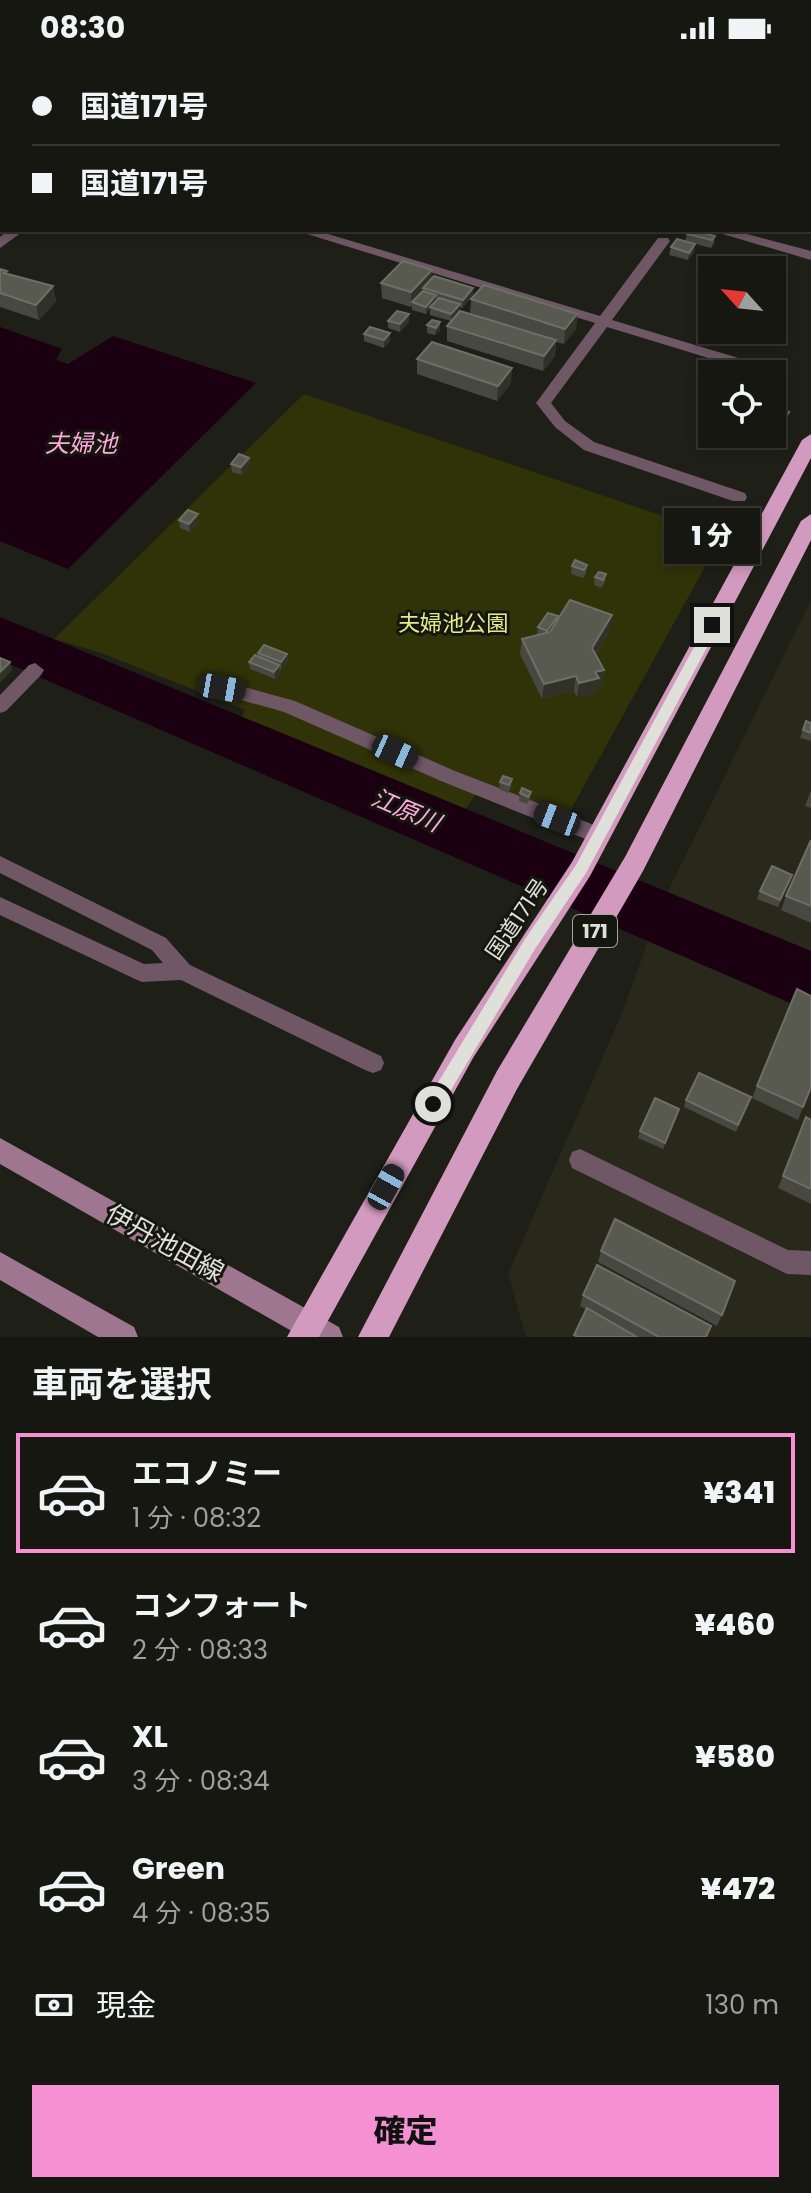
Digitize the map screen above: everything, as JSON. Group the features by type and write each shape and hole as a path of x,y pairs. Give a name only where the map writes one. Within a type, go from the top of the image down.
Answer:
{"highway":[{"name":"国道171号","path":"313,1333 464,1049 600,836 811,440"},
{"name":"171","path":"373,1337 507,1080 634,864 811,521"}],"main road":[{"name":"伊丹池田線","path":"0,1150 313,1333"},
{"path":"0,1265 124,1337"}],"street":[{"path":"727,232 811,256"}],"lane":[{"path":"308,232 731,360"},
{"path":"663,241 543,403 560,424 589,446 739,497"},
{"path":"0,706 35,670"},
{"path":"222,688 289,706 448,776 600,836"},
{"path":"0,864 159,944 183,971 373,1063"},
{"path":"0,906 142,973 183,971"},
{"path":"580,1160 787,1262 811,1263"}],"shaded area":[{"path":"811,600 811,1337 526,1337 508,1274 623,1011 658,912"}],"green space":[{"name":"夫婦池公園","path":"304,394 722,536 562,826 477,792 465,810 241,718 245,710 101,653 54,639"}],"water":[{"name":"夫婦池","path":"0,327 62,349 56,360 68,364 113,336 256,383 68,569 0,541"}],"building":[{"path":"701,232 715,236 712,240 687,234"},
{"path":"677,239 695,244 689,253 671,247"},
{"path":"403,261 432,270 411,292 381,283"},
{"path":"0,269 7,271 4,273 53,286 36,305 0,293"},
{"path":"434,276 473,288 463,300 423,288"},
{"path":"484,285 577,314 565,329 471,299"},
{"path":"423,291 436,295 426,307 412,302"},
{"path":"439,298 460,304 451,314 430,307"},
{"path":"397,311 409,314 400,324 388,321"},
{"path":"460,311 556,340 544,356 447,326"},
{"path":"432,320 440,322 436,328 427,325"},
{"path":"370,327 390,333 384,340 364,334"},
{"path":"432,342 512,368 498,386 417,359"},
{"path":"239,454 249,458 241,467 231,464"},
{"path":"188,510 198,514 189,524 179,520"},
{"path":"575,560 587,565 584,570 572,566"},
{"path":"599,572 606,574 603,580 595,577"},
{"path":"570,600 612,615 592,648 604,670 595,672 599,678 579,683 576,676 544,684 522,639 550,632"},
{"path":"548,613 558,616 547,631 538,627"},
{"path":"264,645 287,654 281,662 258,653"},
{"path":"255,655 279,665 274,672 249,662"},
{"path":"0,658 10,662 0,672"},
{"path":"806,721 811,723 811,733 803,730"},
{"path":"503,776 512,779 509,785 500,782"},
{"path":"522,788 531,792 528,797 520,793"},
{"path":"811,840 811,906 786,896"},
{"path":"772,866 792,875 780,900 760,891"},
{"path":"797,989 811,996 811,1087 803,1107 757,1086"},
{"path":"699,1073 751,1097 738,1125 686,1100"},
{"path":"655,1098 679,1109 665,1143 640,1131"},
{"path":"806,1117 811,1120 811,1189 783,1176"},
{"path":"615,1219 735,1281 722,1315 601,1251"},
{"path":"597,1265 711,1326 706,1337 659,1337 583,1295"},
{"path":"587,1308 637,1337 574,1335"}],"waterway":[{"name":"江原川","path":"0,637 811,982"}],"route":[{"path":"433,1104 530,944 581,869 712,625"}]}
